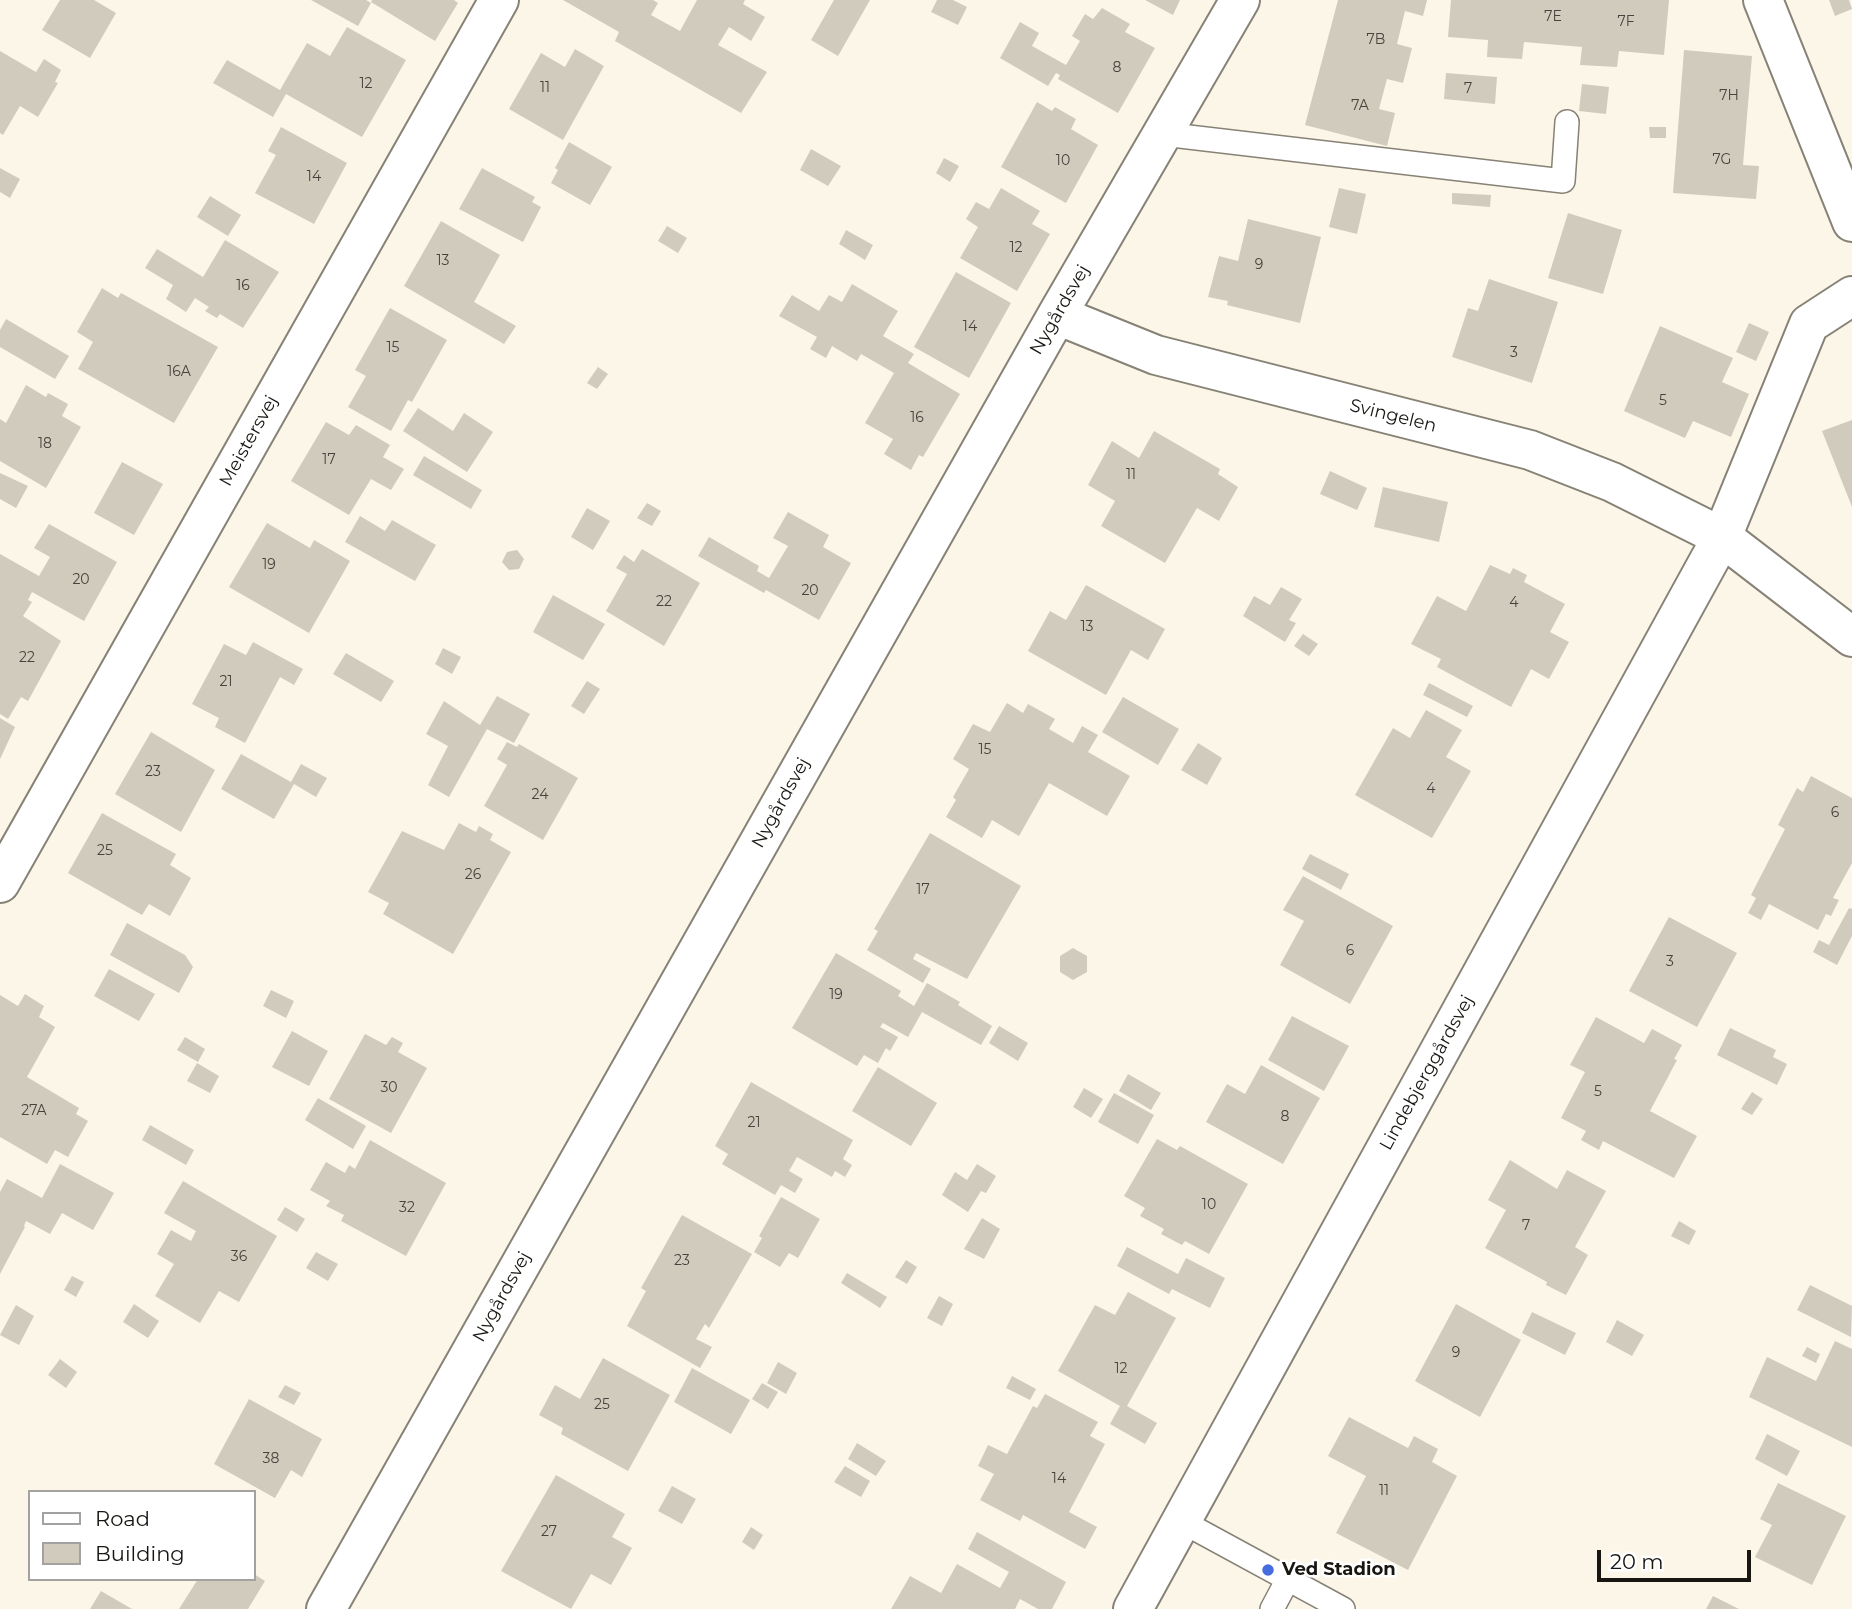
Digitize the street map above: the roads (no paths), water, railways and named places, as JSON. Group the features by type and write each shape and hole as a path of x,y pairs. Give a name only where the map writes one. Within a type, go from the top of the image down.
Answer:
{"street":[{"name":"Meistersvej","path":"0,883 499,0"},
{"name":"Nygårdsvej","path":"326,1609 1057,315 1240,0"},
{"path":"1763,0 1852,222"},
{"path":"1722,537 1809,324 1852,296"},
{"name":"Svingelen","path":"1057,315 1156,355 1530,450 1612,482 1722,537 1852,637"},
{"name":"Lindebjerggårdsvej","path":"1133,1609 1722,537"}],"lane":[{"path":"1164,134 1563,181 1567,122"},
{"path":"1181,1521 1343,1609"},
{"path":"1272,1609 1288,1579"}],"place":[{"name":"Ved Stadion","path":"1268,1570"}]}
